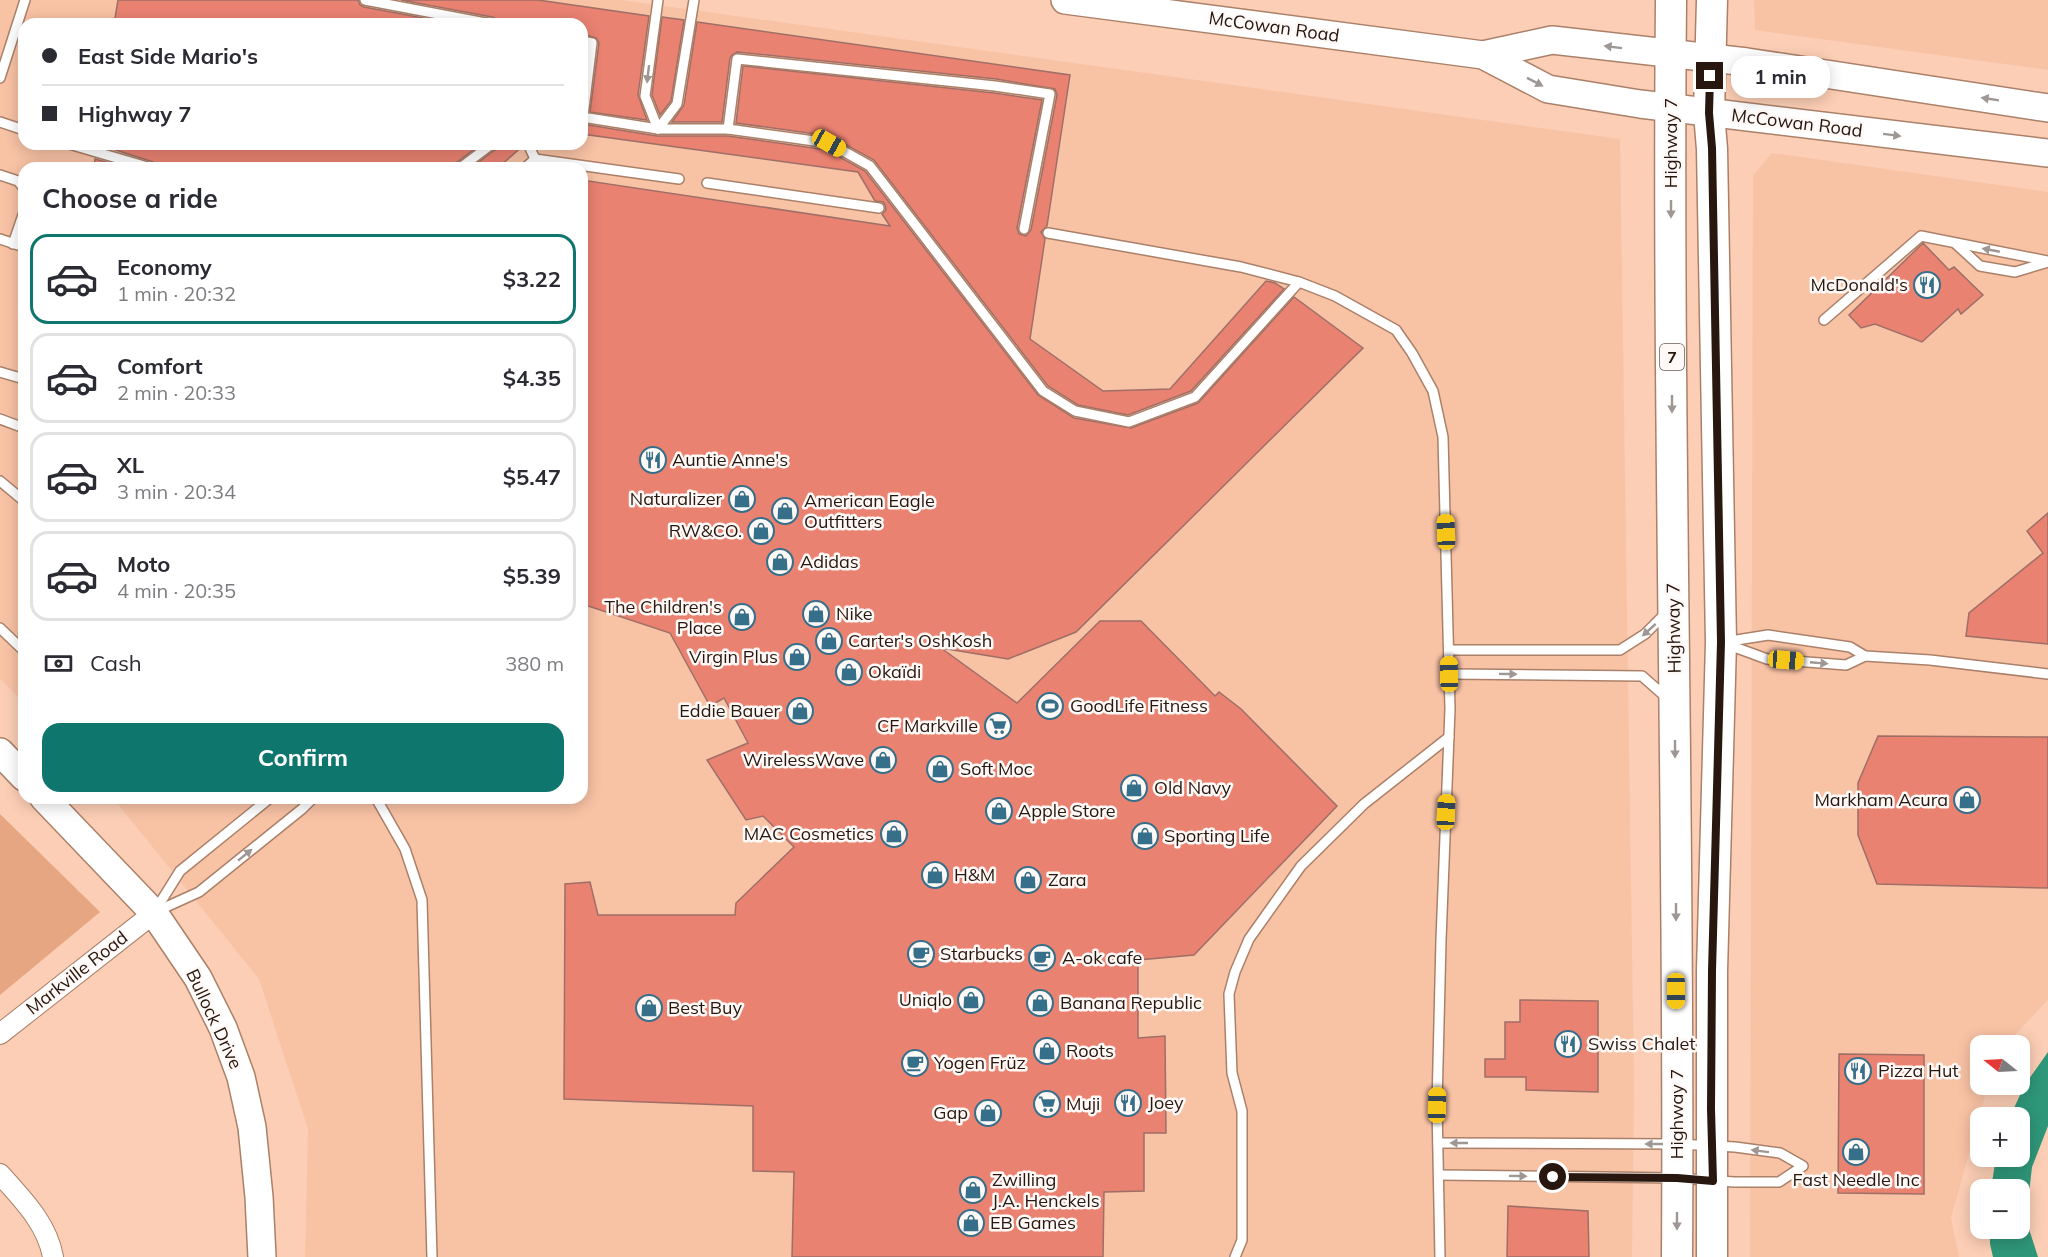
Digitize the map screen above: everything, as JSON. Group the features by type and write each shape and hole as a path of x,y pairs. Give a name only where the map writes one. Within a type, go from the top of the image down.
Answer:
{"main road":[{"name":"McCowan Road","path":"1065,0 1483,55 1551,40 1711,57 2048,108"},
{"name":"Highway 7","path":"1671,0 1677,1257"},
{"name":"Highway 7","path":"1712,0 1709,113 1712,160 1721,642 1712,971 1713,1257"},
{"name":"McCowan Road","path":"1483,55 1548,89 1671,109 2048,153"},
{"path":"0,752 18,771"},
{"name":"Bullock Drive","path":"50,804 154,913 198,978 223,1028 241,1077 252,1127 262,1257"}],"street":[{"name":"Markville Road","path":"0,1034 154,913"},
{"path":"0,1174 35,1214 53,1257"}],"lane":[{"path":"20,18 26,0"},
{"path":"365,0 460,18"},
{"path":"658,0 645,96 658,129"},
{"path":"658,129 677,104 694,0"},
{"path":"0,78 18,24"},
{"path":"588,42 592,43 588,73"},
{"path":"728,129 737,59 995,86 1050,94 1024,229"},
{"path":"588,118 658,129 728,129 829,143 870,166 1042,391 1075,411 1129,422 1195,397 1299,282"},
{"path":"0,122 18,128"},
{"path":"89,150 130,162"},
{"path":"468,162 484,150"},
{"path":"531,150 535,159"},
{"path":"532,162 535,159 557,162"},
{"path":"588,166 679,179"},
{"path":"0,175 18,181"},
{"path":"707,183 879,208"},
{"path":"13,244 18,229"},
{"path":"1048,233 1241,267 1299,282 1335,296 1396,330 1433,391 1443,437 1449,650 1449,737 1441,940 1438,1143 1440,1257"},
{"path":"1824,320 1921,236 2048,262"},
{"path":"0,239 18,245"},
{"path":"1954,243 1980,266 2015,272 2048,262"},
{"path":"0,372 18,377"},
{"path":"0,419 18,426"},
{"path":"0,481 18,496"},
{"path":"1449,650 1620,650 1645,634 1673,606"},
{"path":"0,628 18,645"},
{"path":"1721,642 1768,635 1850,646 1865,656"},
{"path":"1721,642 1767,659 1846,665 1865,656 1930,660 2048,674"},
{"path":"1449,674 1642,676 1661,691 1675,707"},
{"path":"1235,1257 1242,1240 1242,1111 1232,1073 1228,994 1249,939 1301,866 1364,804 1449,737"},
{"path":"154,913 180,871 263,804"},
{"path":"154,913 199,892 308,804"},
{"path":"379,804 405,849 423,900 432,1257"},
{"path":"1438,1143 1713,1146 1780,1153 1803,1167 1779,1182 1677,1178 1439,1175"}],"shaded area":[{"path":"0,0 621,0 1620,139 1634,1085 1632,1257 305,1257 308,1129 259,979 118,804 588,804 588,162 18,162 18,697 0,679"},
{"path":"1754,0 2048,0 2048,70 1755,30"},
{"path":"1772,153 2048,192 2048,1000 2015,1035 1970,1035 1970,1095 1985,1095 1982,1107 1970,1107 1970,1150 1951,1218 1959,1257 1750,1257 1753,176"},
{"path":"0,814 100,912 0,995"},
{"path":"2048,1052 2048,1126 2032,1167 2030,1184 2030,1179 1993,1179 1994,1167 2030,1167 2030,1107 2015,1107 2020,1095 2030,1095 2030,1078"},
{"path":"2030,1232 2038,1257 1993,1257 1990,1239 2030,1239"}],"building":[{"path":"118,0 358,0 364,7 423,18 115,18"},
{"path":"401,0 538,0 649,16 638,95 647,120 590,112 599,43 596,38 588,36 588,18 492,17"},
{"path":"662,17 684,20 671,101 660,115 652,95"},
{"path":"697,22 1070,75 1047,226 1041,232 1045,239 1030,339 1103,391 1170,389 1266,281 1275,283 1284,289 1191,391 1128,415 1078,405 1048,386 874,160 830,136 736,123 743,66 1042,100 1017,228 1019,234 1026,236 1031,230 1057,95 1055,89 996,79 737,52 730,58 722,122 672,122 684,105"},
{"name":"CF Markville","path":"588,125 657,136 728,136 827,150 865,171 1038,395 1074,418 1131,428 1198,403 1294,297 1363,348 1076,632 1008,659 941,648 1017,703 1100,621 1141,621 1215,696 1219,692 1241,709 1337,806 1194,955 1138,960 1138,1038 1165,1036 1166,1133 1144,1133 1144,1191 1104,1192 1103,1257 792,1257 794,1172 753,1171 753,1106 564,1099 565,884 590,882 598,915 735,915 736,903 794,847 763,816 746,820 707,760 748,743 724,698 710,706 670,633 588,606 588,181 890,226 882,214 886,210 885,205 883,202 875,201 858,172 588,135"},
{"path":"116,150 473,150 457,162 153,162"},
{"path":"495,150 518,150 505,162 479,162"},
{"name":"McDonald's","path":"1923,243 1949,270 1954,267 1983,295 1961,314 1958,309 1922,342 1875,324 1861,328 1849,315"},
{"path":"2048,513 2048,644 1966,636 1969,613 2043,553 2027,531"},
{"path":"1878,736 2048,737 2048,888 1877,884 1858,835 1858,783"},
{"path":"1520,1000 1598,1001 1598,1092 1526,1090 1526,1077 1485,1077 1485,1059 1505,1059 1505,1022 1520,1022"},
{"path":"1839,1054 1924,1055 1924,1194 1838,1193"},
{"path":"1508,1206 1588,1211 1589,1257 1507,1257"}],"place":[{"name":"McDonald's","path":"1927,285"},
{"name":"Auntie Anne's","path":"653,460"},
{"name":"Naturalizer","path":"742,499"},
{"name":"American Eagle Outfitters","path":"785,511"},
{"name":"RW&CO.","path":"761,531"},
{"name":"Adidas","path":"780,562"},
{"name":"Nike","path":"816,614"},
{"name":"The Children's Place","path":"742,617"},
{"name":"Carter's OshKosh","path":"829,641"},
{"name":"Virgin Plus","path":"797,657"},
{"name":"Okaïdi","path":"849,672"},
{"name":"GoodLife Fitness","path":"1050,706"},
{"name":"Eddie Bauer","path":"800,711"},
{"name":"CF Markville","path":"998,726"},
{"name":"WirelessWave","path":"883,760"},
{"name":"Soft Moc","path":"940,769"},
{"name":"Old Navy","path":"1134,788"},
{"name":"Markham Acura","path":"1967,800"},
{"name":"Apple Store","path":"999,811"},
{"name":"MAC Cosmetics","path":"894,834"},
{"name":"Sporting Life","path":"1145,836"},
{"name":"H&M","path":"935,875"},
{"name":"Zara","path":"1028,880"},
{"name":"Starbucks","path":"921,954"},
{"name":"A-ok cafe","path":"1042,958"},
{"name":"Uniqlo","path":"971,1000"},
{"name":"Banana Republic","path":"1040,1003"},
{"name":"Best Buy","path":"649,1008"},
{"name":"Swiss Chalet","path":"1568,1044"},
{"name":"Roots","path":"1047,1051"},
{"name":"Yogen Früz","path":"915,1063"},
{"name":"Pizza Hut","path":"1858,1071"},
{"name":"Joey","path":"1128,1103"},
{"name":"Muji","path":"1047,1104"},
{"name":"Gap","path":"988,1113"},
{"name":"Fast Needle Inc","path":"1856,1152"},
{"name":"Zwilling J.A. Henckels","path":"973,1190"},
{"name":"EB Games","path":"971,1223"}],"route":[{"path":"1553,1177 1677,1178 1713,1181 1712,971 1721,642 1710,76"}]}
